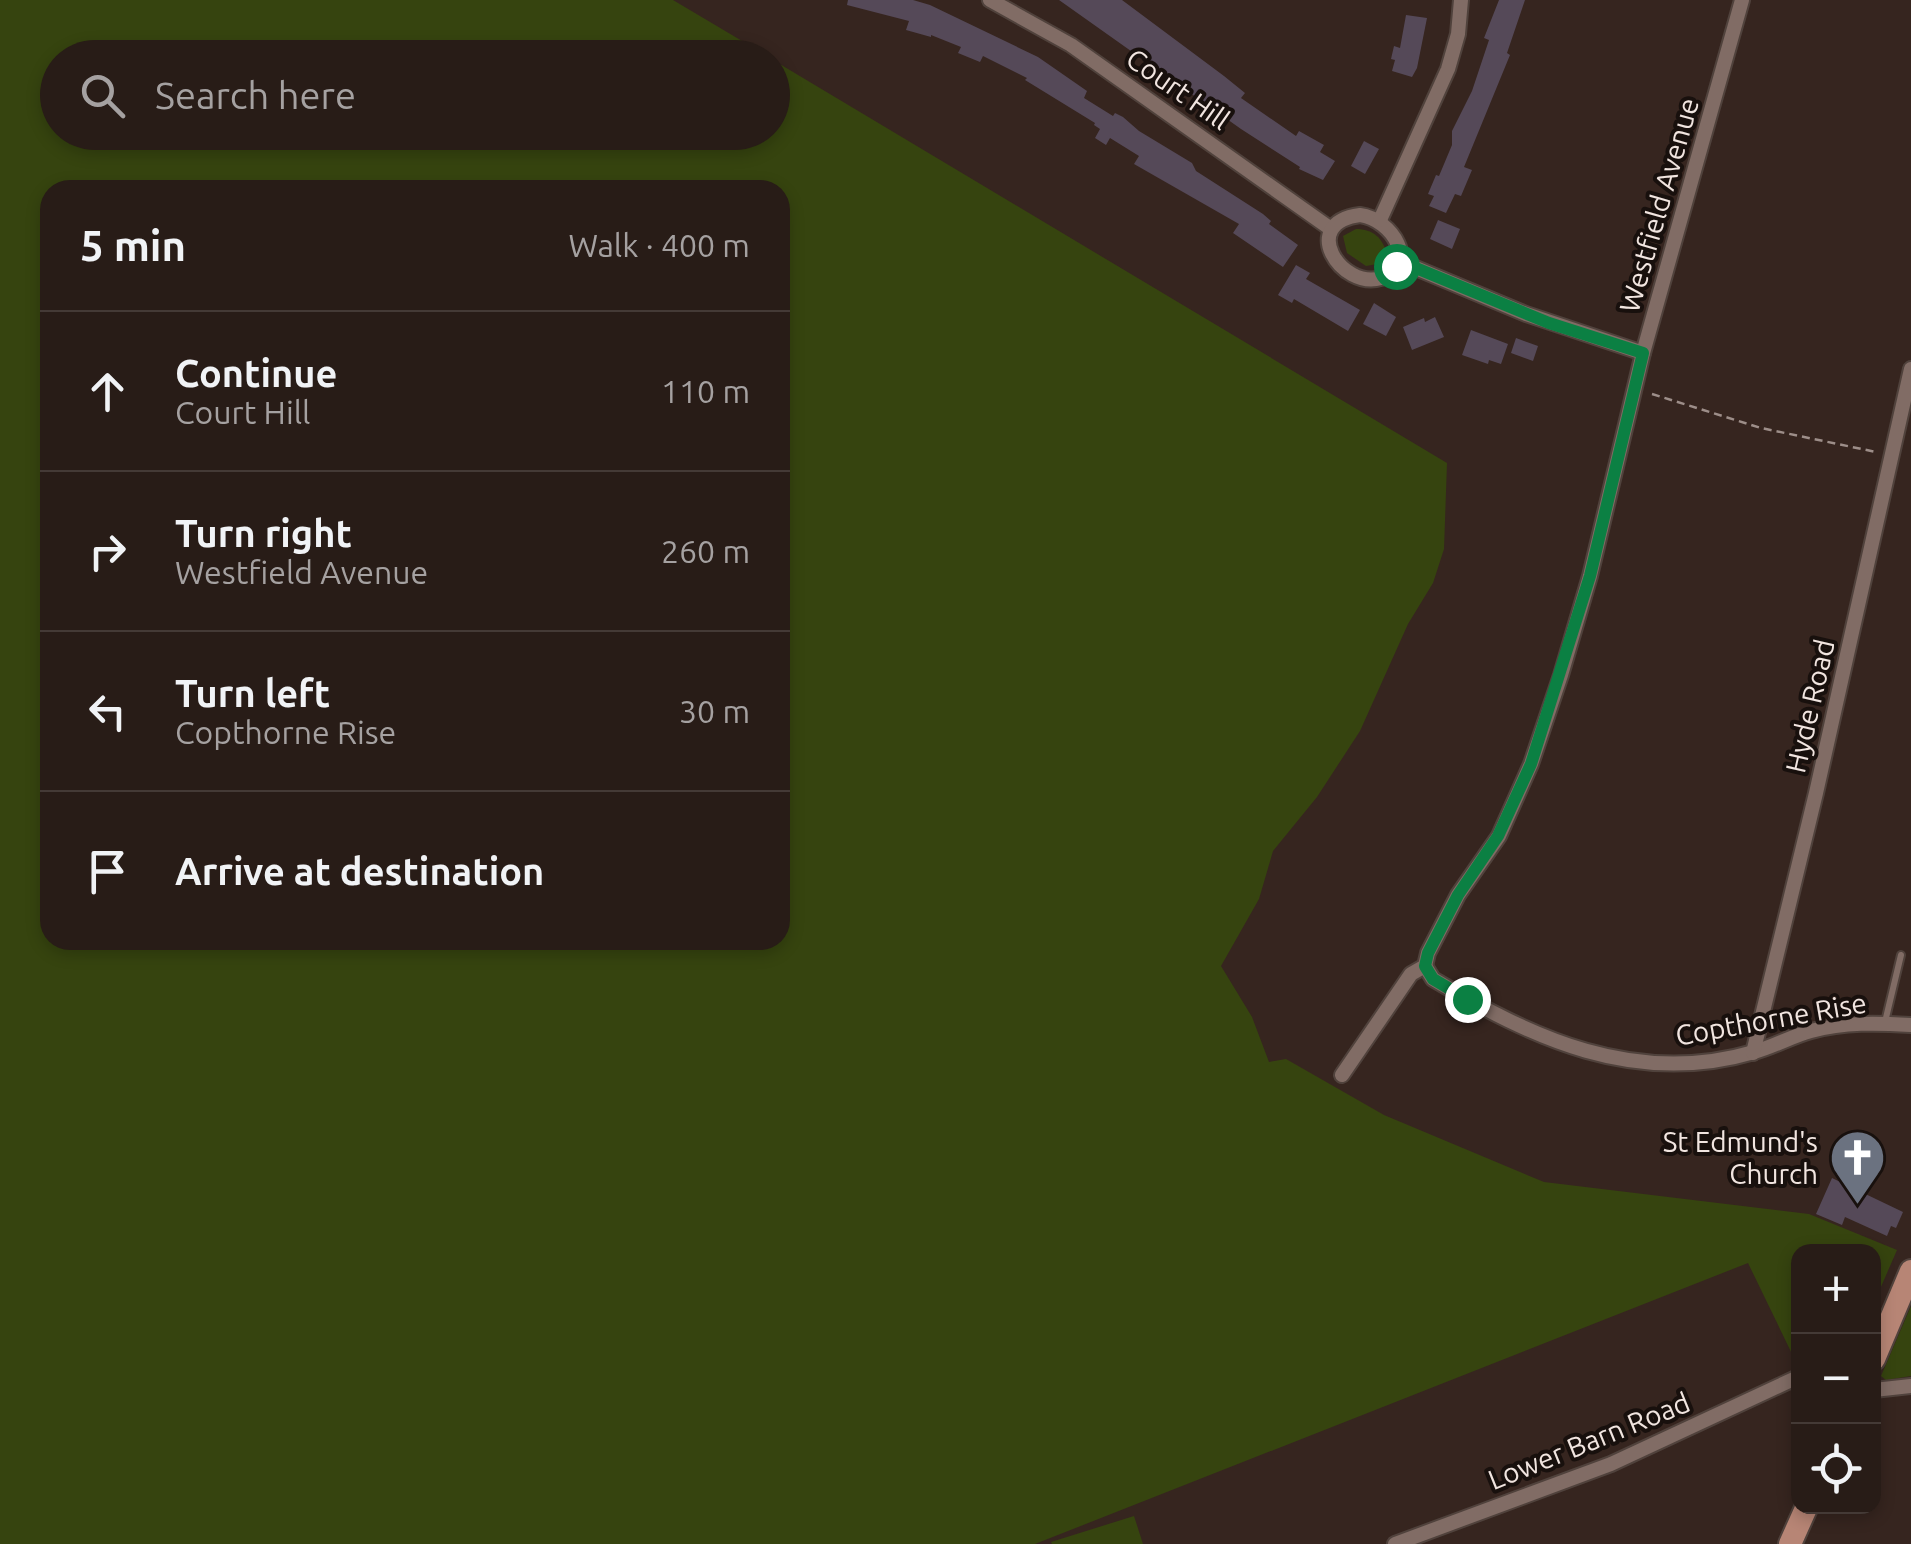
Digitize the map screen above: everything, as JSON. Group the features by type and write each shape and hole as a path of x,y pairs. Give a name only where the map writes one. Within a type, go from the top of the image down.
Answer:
{"main road":[{"path":"1881,1341 1910,1276"},
{"path":"1790,1544 1803,1514"}],"street":[{"name":"Court Hill","path":"990,0 1071,44 1331,229"},
{"path":"1380,220 1448,69 1458,34 1461,0"},
{"name":"Westfield Avenue","path":"1342,1075 1411,974 1425,966 1458,895 1498,836 1531,764 1590,576 1643,353 1742,0"},
{"path":"1350,217 1380,220 1397,240 1399,261 1382,278 1354,276 1332,253 1328,242 1331,229 1350,217"},
{"path":"1399,261 1537,318 1643,353"},
{"name":"Hyde Road","path":"1753,1053 1911,370"},
{"name":"Copthorne Rise","path":"1425,966 1433,979 1544,1038 1581,1052 1630,1062 1678,1063 1753,1053 1811,1031 1861,1022 1911,1025"},
{"name":"Lower Barn Road","path":"1395,1544 1611,1464 1791,1380"},
{"path":"1881,1389 1911,1386"}],"lane":[{"path":"1885,1024 1901,955"}],"path":[{"path":"1636,388 1761,428 1892,455"}],"green space":[{"path":"0,0 673,0 740,40 40,40 40,150 790,150 790,70 1447,463 1444,549 1433,583 1408,624 1360,731 1317,797 1273,851 1259,899 1221,966 1252,1017 1269,1062 1286,1059 1384,1115 1544,1182 1809,1214 1897,1250 1881,1287 1881,1244 1791,1244 1791,1352 1748,1263 1035,1544 0,1544"},
{"path":"1356,229 1380,239 1387,255 1383,263 1366,266 1347,253 1343,236"},
{"path":"1911,1306 1911,1376 1886,1380 1881,1376"},
{"path":"1134,1516 1143,1544 1051,1542"}],"building":[{"path":"848,0 913,0 930,5 1038,57 1087,91 1084,98 1113,116 1115,113 1123,117 1192,163 1196,171 1263,214 1271,221 1269,224 1298,245 1283,267 1233,233 1239,224 1134,164 1139,156 1110,138 1106,145 1095,138 1100,129 1095,123 1027,78 983,56 980,62 958,53 961,47 931,35 906,30 909,21 847,5"},
{"path":"1059,0 1122,0 1245,93 1241,98 1296,136 1299,131 1324,145 1320,152 1335,161 1323,180 1299,169"},
{"path":"1499,0 1525,0 1507,53 1510,55 1464,167 1472,170 1461,196 1455,194 1446,213 1429,206 1434,196 1428,194 1436,175 1439,176 1452,145 1452,131 1472,91 1489,40 1484,38"},
{"path":"1406,15 1427,18 1412,77 1392,71 1394,46 1400,48"},
{"path":"1364,141 1379,149 1365,174 1351,166"},
{"path":"1438,220 1460,229 1452,249 1430,239"},
{"path":"1296,265 1310,273 1306,279 1360,310 1348,331 1294,299 1292,303 1278,295"},
{"path":"1374,303 1396,317 1386,336 1363,324"},
{"path":"1435,317 1444,337 1412,350 1403,327"},
{"path":"1471,330 1508,344 1501,364 1462,355"},
{"path":"1516,338 1538,346 1533,361 1511,353"},
{"name":"St Edmund's Church","path":"1832,1178 1903,1212 1896,1228 1891,1226 1887,1236 1845,1217 1842,1225 1816,1214"}],"place":[{"name":"St Edmund's Church","path":"1857,1207"}],"route":[{"path":"1396,266 1399,261 1549,323 1643,353 1590,576 1531,764 1498,836 1458,895 1428,953 1425,966 1433,979 1467,999"}]}
